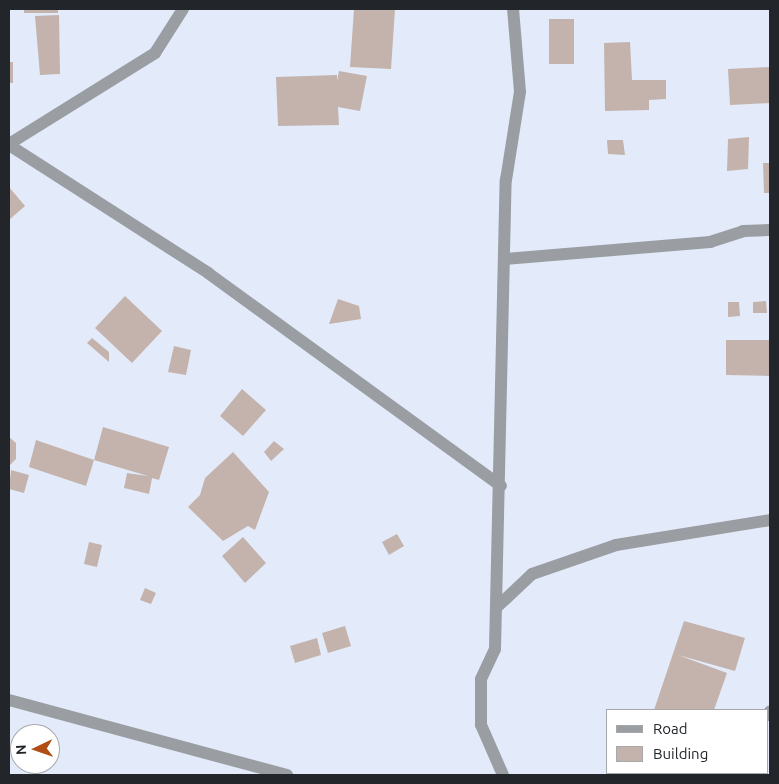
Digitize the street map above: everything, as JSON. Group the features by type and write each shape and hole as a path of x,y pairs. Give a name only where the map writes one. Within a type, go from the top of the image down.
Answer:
{"street":[{"path":"183,9 155,52 9,145 208,273 501,486"},
{"path":"503,775 481,725 481,679 495,649 501,486 506,180 520,92 513,9"},
{"path":"504,260 710,242 743,231 770,230"},
{"path":"497,607 532,574 616,545 770,520"},
{"path":"9,700 287,775"}],"building":[{"path":"24,9 58,9 58,13 24,13"},
{"path":"354,9 395,9 391,69 350,67"},
{"path":"59,15 60,74 40,75 35,16"},
{"path":"549,19 574,19 574,64 549,64"},
{"path":"630,42 632,80 666,80 666,99 649,100 649,110 605,111 604,43"},
{"path":"9,62 13,62 13,83 9,83"},
{"path":"770,67 770,103 730,105 728,69"},
{"path":"339,71 367,76 360,111 338,107 339,125 278,126 276,77 337,75 337,81"},
{"path":"749,137 748,169 727,171 728,139"},
{"path":"607,140 623,140 625,155 608,154"},
{"path":"763,163 770,163 770,193 764,193"},
{"path":"9,187 25,206 9,220"},
{"path":"125,296 162,331 132,363 95,328"},
{"path":"338,299 359,306 361,319 329,324"},
{"path":"766,301 767,313 753,313 753,302"},
{"path":"728,302 739,302 740,316 728,317"},
{"path":"92,338 109,352 109,362 87,343"},
{"path":"726,340 770,340 770,376 726,375"},
{"path":"174,346 191,350 186,375 168,372"},
{"path":"242,389 266,410 243,436 220,416"},
{"path":"103,427 169,447 159,480 152,478 149,494 124,488 127,473 148,476 94,460"},
{"path":"9,437 16,443 16,459 9,466"},
{"path":"36,440 94,460 86,486 29,467"},
{"path":"274,441 284,449 271,461 264,452"},
{"path":"233,452 269,492 255,530 248,526 223,541 188,507 200,495 205,478"},
{"path":"11,470 29,475 24,493 9,489"},
{"path":"397,534 404,546 389,555 382,542"},
{"path":"243,537 266,563 245,583 222,556"},
{"path":"89,542 102,545 97,567 84,564"},
{"path":"145,588 156,593 151,604 140,600"},
{"path":"684,621 745,638 735,671 678,655 727,673 714,709 654,709"},
{"path":"345,626 351,646 328,653 322,633"},
{"path":"317,638 321,655 295,663 290,646"}]}
